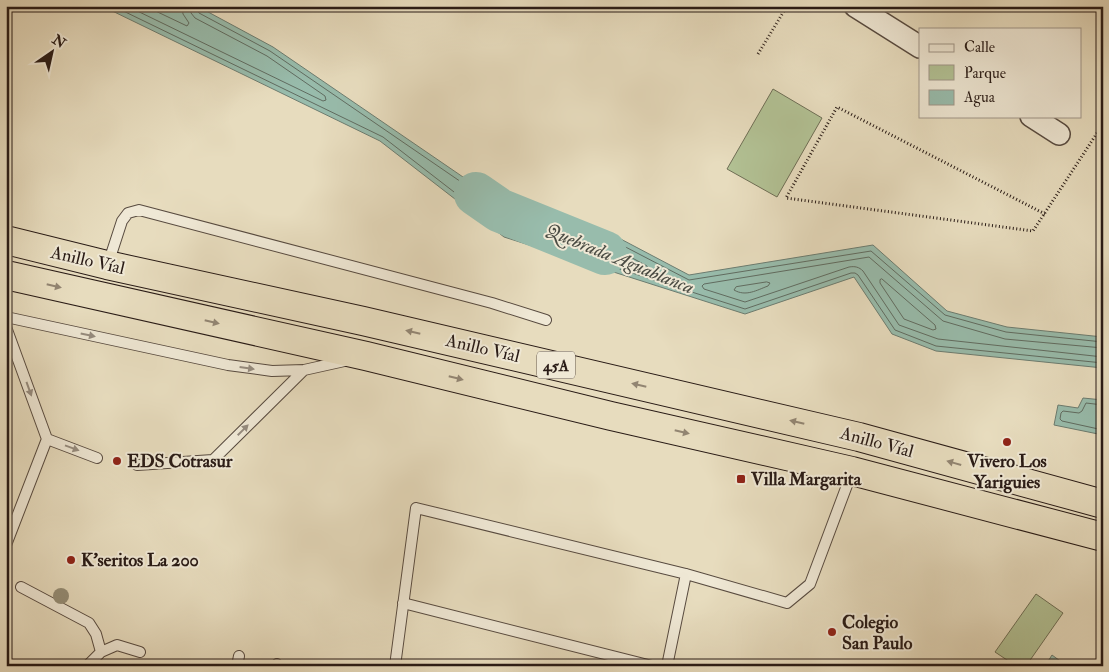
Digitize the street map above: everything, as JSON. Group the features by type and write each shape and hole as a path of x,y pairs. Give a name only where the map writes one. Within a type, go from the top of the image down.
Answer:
{"highway":[{"name":"Anillo Víal","path":"6,240 107,265 363,321 859,437 1103,504"},
{"name":"Anillo Víal","path":"6,275 366,356 611,416 852,471 1103,537"}],"street":[{"path":"855,6 919,46"},
{"path":"1034,118 1059,134"}],"lane":[{"path":"107,265 122,221 128,213 139,210 492,303 546,320"},
{"path":"6,317 228,365 272,371 304,370 366,356"},
{"path":"6,327 47,439 6,545"},
{"path":"137,465 213,460 304,370"},
{"path":"47,439 97,458"},
{"path":"395,666 416,508 686,574 787,603 810,584 852,471"},
{"path":"667,666 686,574"},
{"path":"21,587 89,624 96,634 102,652"},
{"path":"403,603 652,666"},
{"path":"87,666 102,652 117,645 140,652"}],"path":[{"path":"758,54 787,6"},
{"path":"1045,214 837,107 786,198 1033,231 1045,214 1103,124"}],"green space":[{"path":"773,89 822,118 777,197 727,169"},
{"path":"1036,594 1063,613 1026,666 1016,666 995,652"}],"water":[{"path":"102,6 197,6 273,47 539,229 615,236 689,275 873,245 947,311 1007,327 1103,337 1103,368 936,351 892,334 854,277 745,314 504,237 380,141"},
{"path":"1083,398 1103,400 1103,435 1054,425 1058,405 1078,408"},
{"path":"1052,655 1067,666 1045,666"}],"waterway":[{"name":"Quebrada Aguablanca","path":"476,194 499,210 605,253"}],"place":[{"name":"Vivero Los Yariguies","path":"1007,442"},
{"name":"EDS Cotrasur","path":"117,461"},
{"name":"Villa Margarita","path":"741,479"},
{"name":"K'seritos La 200","path":"71,560"},
{"name":"Colegio San Paulo","path":"832,632"}]}
